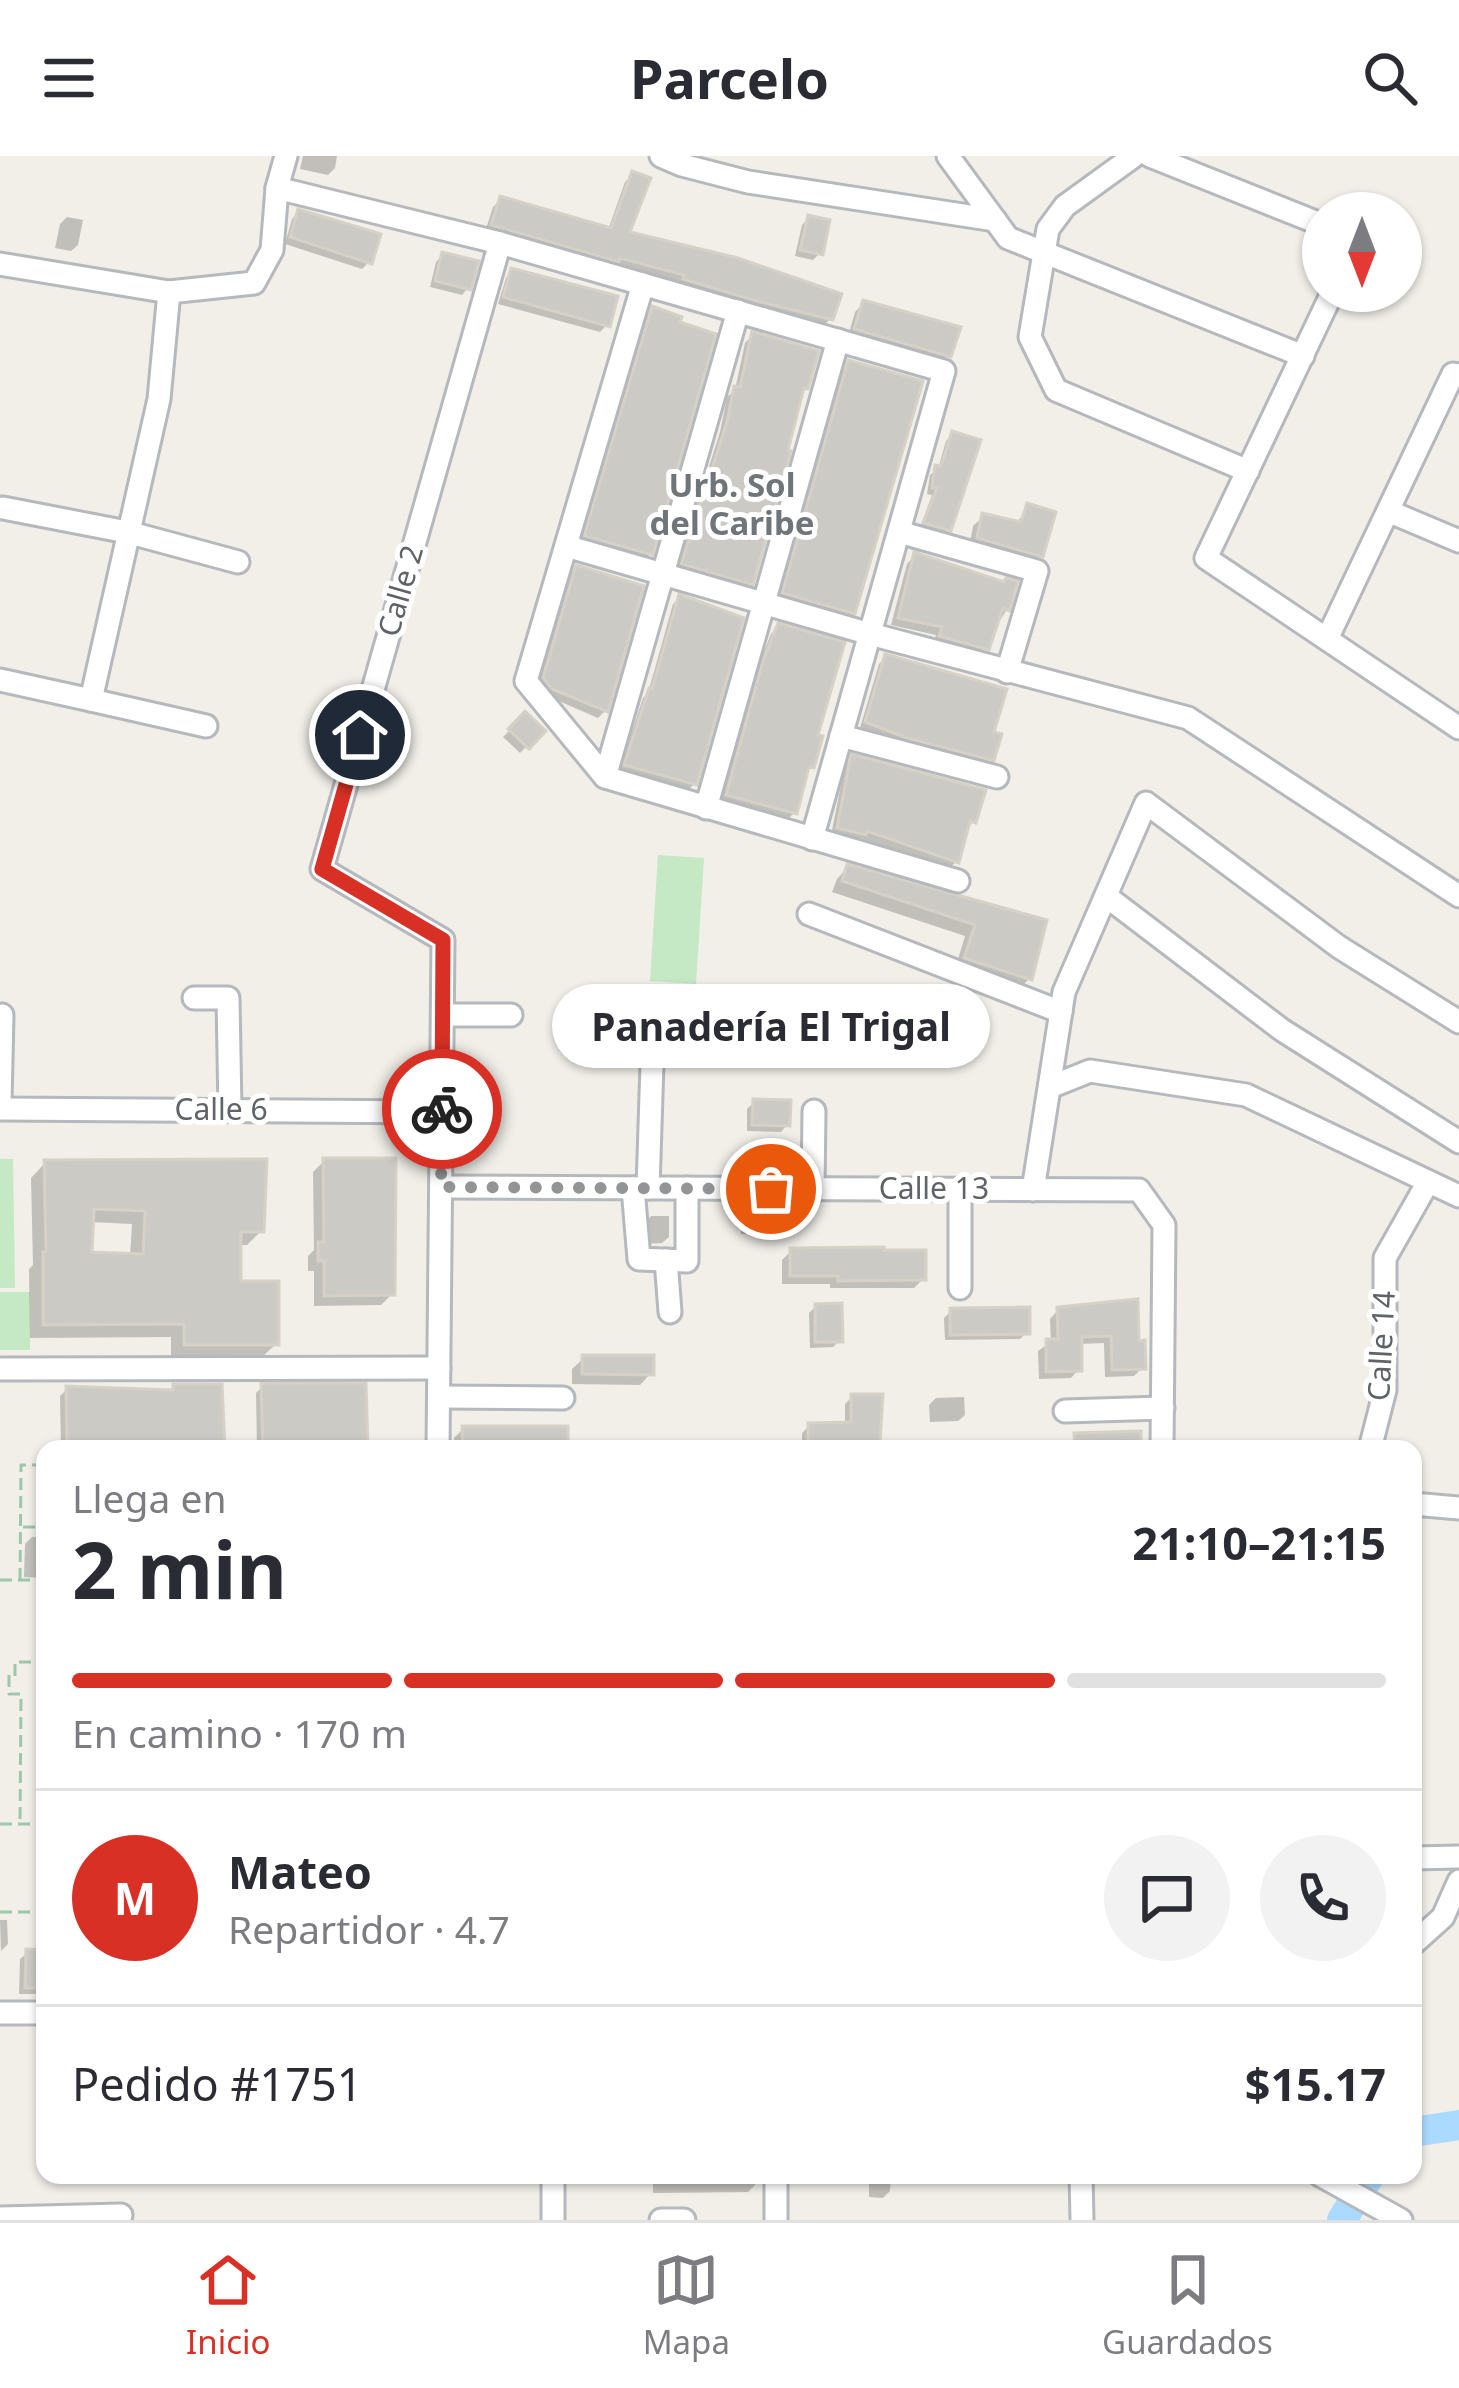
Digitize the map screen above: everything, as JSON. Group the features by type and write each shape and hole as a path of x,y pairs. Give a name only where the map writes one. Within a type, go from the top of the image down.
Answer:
{"street":[{"path":"0,263 169,292 254,283 272,250 286,156"},
{"path":"662,156 748,182 995,220"},
{"path":"948,156 1008,238 1303,356"},
{"path":"1134,156 1065,206 1048,229 1030,337 1056,390 1248,471"},
{"path":"1150,156 1202,165 1302,215"},
{"path":"278,188 500,243 944,371 812,839"},
{"name":"Calle 2","path":"438,1440 443,940 322,869 500,243"},
{"path":"644,284 526,681 605,777 958,881"},
{"path":"91,700 159,399 169,292"},
{"path":"605,777 738,311"},
{"path":"1323,312 1206,558 1459,728"},
{"path":"706,808 838,340"},
{"path":"1327,639 1454,374 1459,374"},
{"path":"3,508 127,532 238,562"},
{"path":"1388,511 1459,541"},
{"path":"899,532 1036,571 1007,672"},
{"path":"566,546 1007,672 1188,718 1459,896"},
{"path":"0,680 206,726"},
{"path":"841,736 997,777"},
{"path":"1033,1190 1064,992 1146,803 1339,947 1459,1022"},
{"path":"1106,896 1282,1030 1459,1142"},
{"path":"809,914 1060,1012"},
{"path":"194,998 228,998 230,1110"},
{"path":"687,1188 687,1261 639,1259 655,1001 698,1001"},
{"path":"0,1107 2,1015"},
{"path":"443,1015 511,1015"},
{"path":"1050,1087 1090,1071 1246,1095 1459,1196"},
{"name":"Calle 6","path":"0,1107 442,1112"},
{"path":"813,1189 814,1111"},
{"name":"Calle 14","path":"1372,1440 1385,1390 1385,1258 1428,1181"},
{"name":"Calle 13","path":"441,1187 1138,1190 1164,1225 1163,1408"},
{"path":"960,1189 960,1288"},
{"path":"666,1260 670,1312"},
{"path":"0,1369 439,1368"},
{"path":"439,1397 563,1398"},
{"path":"1065,1412 1163,1408 1162,1440"},
{"path":"1422,1505 1459,1508"},
{"path":"1422,1858 1459,1857"},
{"path":"1422,1936 1443,1917 1459,1882"},
{"path":"0,2013 36,2013"},
{"path":"553,2220 554,2184"},
{"path":"776,2184 776,2220"},
{"path":"1081,2184 1082,2220"},
{"path":"1336,2184 1401,2220"},
{"path":"0,2218 121,2215"},
{"path":"661,2220 684,2220"}],"path":[{"path":"20,1580 20,1465 36,1465"},
{"path":"20,1527 36,1527"},
{"path":"0,1580 36,1580"},
{"path":"20,1824 20,1694 9,1694 16,1662 36,1662"},
{"path":"0,1824 36,1824"},
{"path":"0,1912 36,1912"}],"green space":[{"path":"658,855 704,858 696,984 650,981"},
{"path":"0,1159 13,1159 15,1288 0,1288"},
{"path":"0,1292 30,1292 30,1350 0,1350"}],"building":[{"path":"632,171 651,178 630,232 738,258 842,294 833,320 491,225 500,196 611,228"},
{"path":"298,209 381,234 372,264 290,237"},
{"path":"808,215 830,220 823,255 800,250"},
{"path":"442,252 479,261 471,290 435,281"},
{"path":"511,268 618,296 610,327 503,297"},
{"path":"863,300 961,327 951,357 854,329"},
{"path":"652,306 716,334 653,555 584,536"},
{"path":"752,331 819,351 808,389 804,388 753,585 681,564 734,386 740,387"},
{"path":"848,360 923,381 855,614 782,593"},
{"path":"952,431 981,440 951,531 923,523 937,488 932,488 935,465 941,466"},
{"path":"1027,503 1056,512 1043,557 977,538 982,513 1021,522"},
{"path":"914,552 1004,582 1006,578 1018,581 1010,611 1003,608 989,650 939,636 942,627 898,618"},
{"path":"576,565 644,586 608,712 552,689 543,678"},
{"path":"679,594 744,618 697,785 624,765"},
{"path":"778,623 845,642 818,735 823,736 797,814 726,795"},
{"path":"885,654 1007,689 994,732 1002,734 994,761 865,722"},
{"path":"525,711 546,731 529,749 508,729"},
{"path":"851,754 986,790 976,823 970,821 959,863 867,831 866,835 837,828"},
{"path":"847,864 1047,920 1032,980 964,958 975,925 842,881"},
{"path":"753,1099 791,1100 790,1126 752,1125"},
{"path":"323,1158 396,1158 395,1295 324,1296 324,1261 318,1261 318,1242 324,1242"},
{"path":"267,1159 264,1232 241,1232 241,1281 279,1281 279,1345 184,1345 184,1324 43,1325 44,1160","holes":["94,1209 145,1211 143,1254 92,1252"]},
{"path":"747,1203 779,1203 780,1228 747,1229"},
{"path":"790,1248 926,1250 926,1280 790,1276"},
{"path":"1138,1299 1139,1341 1145,1340 1146,1369 1112,1370 1111,1336 1082,1337 1082,1371 1046,1372 1046,1339 1058,1339 1057,1307"},
{"path":"842,1303 843,1342 815,1342 815,1304"},
{"path":"1030,1307 1030,1334 950,1335 950,1308"},
{"path":"582,1355 654,1355 654,1375 582,1374"},
{"path":"261,1383 366,1383 368,1440 263,1440"},
{"path":"173,1384 222,1384 225,1440 67,1440 66,1386 173,1390"},
{"path":"851,1394 883,1394 880,1440 808,1440 808,1423 851,1422"},
{"path":"462,1426 568,1426 568,1440 463,1440"},
{"path":"1141,1431 1141,1440 1074,1440 1074,1433"},
{"path":"26,1949 36,1950 36,1988 25,1988"}],"waterway":[{"path":"1422,2131 1459,2125"},
{"path":"1342,2220 1364,2184"}],"way so far":[{"path":"442,1109 441,1187 771,1189"}],"place":[{"name":"Panadería El Trigal","path":"771,1189"}],"district":[{"name":"Urb. Sol del Caribe","path":"732,504"}],"route":[{"path":"360,735 322,869 443,940 442,1109"}]}
